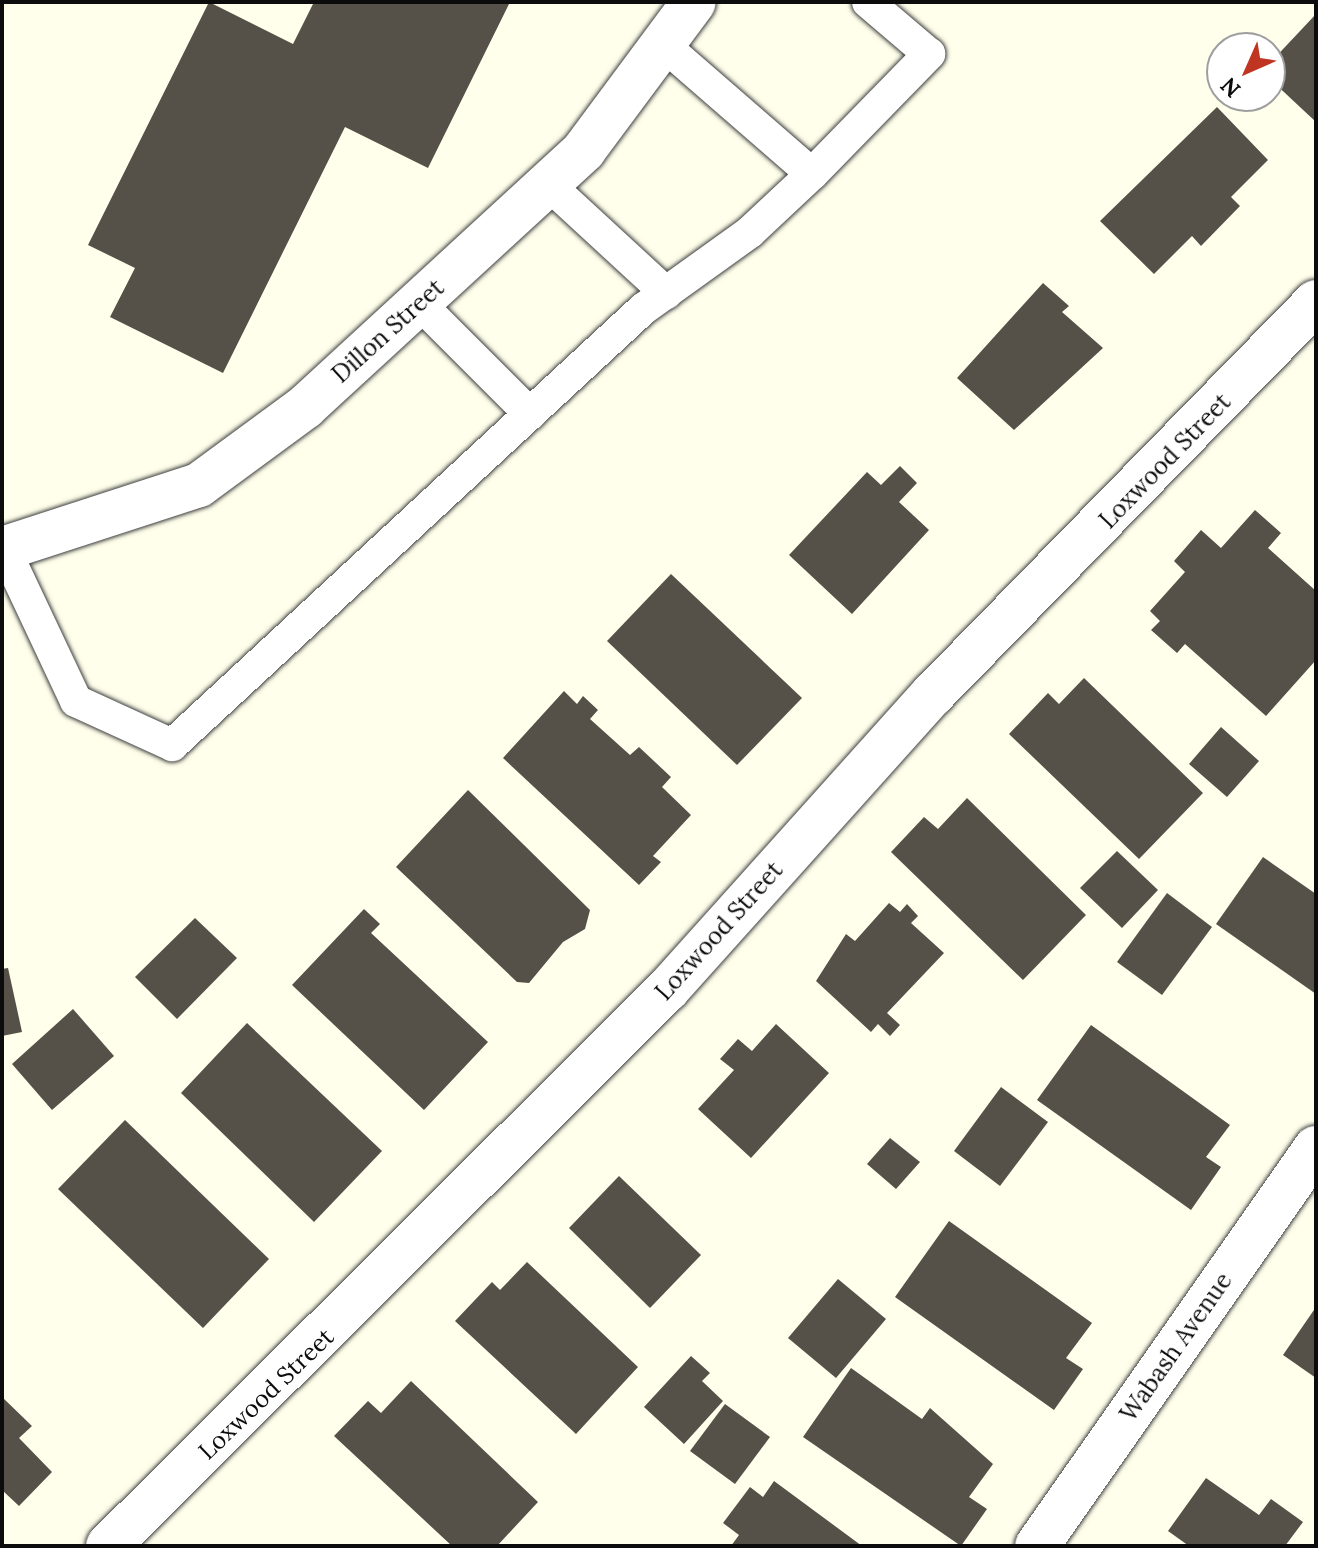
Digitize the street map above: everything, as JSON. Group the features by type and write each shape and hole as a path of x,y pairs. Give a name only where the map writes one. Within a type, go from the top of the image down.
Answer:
{"street":[{"name":"Dillon Street","path":"3,548 154,506 208,480 305,407 548,184 616,115 666,47 694,2"},
{"name":"Loxwood Street","path":"108,1546 667,990 933,694 1316,302"},
{"name":"Wabash Avenue","path":"1037,1546 1316,1148"}],"lane":[{"path":"3,548 76,701 172,745 530,414 666,293 750,232 812,174 929,54 868,2"},
{"path":"666,47 812,174"},
{"path":"548,184 666,293"},
{"path":"419,303 530,414"}],"building":[{"path":"209,2 293,44 314,2 510,2 428,168 345,127 223,373 110,317 135,268 88,245"},
{"path":"1316,14 1316,122 1286,94 1286,46"},
{"path":"1212,112 1222,112 1268,160 1231,197 1240,206 1201,246 1192,236 1154,274 1100,221"},
{"path":"1043,283 1069,306 1062,312 1103,348 1014,430 957,378"},
{"path":"900,466 917,483 899,502 929,530 852,614 789,555 867,472 881,485"},
{"path":"1255,510 1281,533 1268,548 1316,591 1316,660 1266,716 1185,644 1177,653 1151,630 1160,621 1150,611 1185,572 1174,561 1201,530 1221,548"},
{"path":"671,574 802,698 737,765 607,641"},
{"path":"1084,678 1203,793 1139,859 1009,734 1048,693 1059,704"},
{"path":"564,691 577,704 583,696 598,710 590,719 630,755 639,747 671,777 662,787 691,815 653,856 661,862 639,885 503,758"},
{"path":"1221,727 1259,761 1227,797 1189,764"},
{"path":"468,790 590,910 585,929 563,942 529,983 517,982 396,867"},
{"path":"967,798 1086,915 1023,980 891,852 924,817 938,829"},
{"path":"1117,851 1158,890 1122,928 1080,888"},
{"path":"1263,857 1316,894 1316,994 1216,924"},
{"path":"1167,893 1212,927 1162,995 1117,962"},
{"path":"889,903 900,912 907,904 918,916 911,923 944,953 887,1013 900,1025 890,1036 878,1024 871,1032 816,981 846,934 855,941"},
{"path":"364,909 380,924 371,933 488,1042 424,1110 292,985"},
{"path":"195,918 237,958 177,1019 135,977"},
{"path":"8,968 22,1032 2,1036 2,969"},
{"path":"73,1009 114,1056 52,1110 12,1064"},
{"path":"247,1023 382,1151 314,1222 181,1093"},
{"path":"776,1024 829,1073 751,1158 698,1109 734,1070 720,1059 738,1039 752,1051"},
{"path":"1091,1025 1230,1125 1206,1157 1221,1167 1191,1210 1037,1100"},
{"path":"1001,1087 1048,1122 1000,1186 954,1151"},
{"path":"125,1120 269,1259 203,1328 58,1189"},
{"path":"890,1138 920,1162 896,1189 867,1164"},
{"path":"619,1176 701,1255 650,1308 569,1228"},
{"path":"949,1221 1092,1323 1066,1358 1083,1369 1054,1410 895,1297"},
{"path":"527,1262 638,1367 576,1434 455,1321 492,1282 500,1290"},
{"path":"838,1279 886,1319 836,1378 788,1338"},
{"path":"1316,1307 1316,1378 1283,1355"},
{"path":"691,1356 710,1373 702,1381 723,1401 684,1444 644,1407"},
{"path":"851,1368 922,1419 930,1408 993,1464 969,1497 987,1509 961,1546 803,1437"},
{"path":"411,1381 538,1502 497,1546 452,1546 334,1436 368,1401 381,1413"},
{"path":"2,1397 32,1426 19,1438 52,1472 19,1506 2,1490"},
{"path":"725,1404 770,1437 735,1484 690,1451"},
{"path":"1206,1478 1259,1515 1271,1499 1303,1522 1285,1546 1189,1546 1168,1531"},
{"path":"774,1481 862,1546 731,1546 739,1535 723,1523 750,1487 763,1497"}]}
